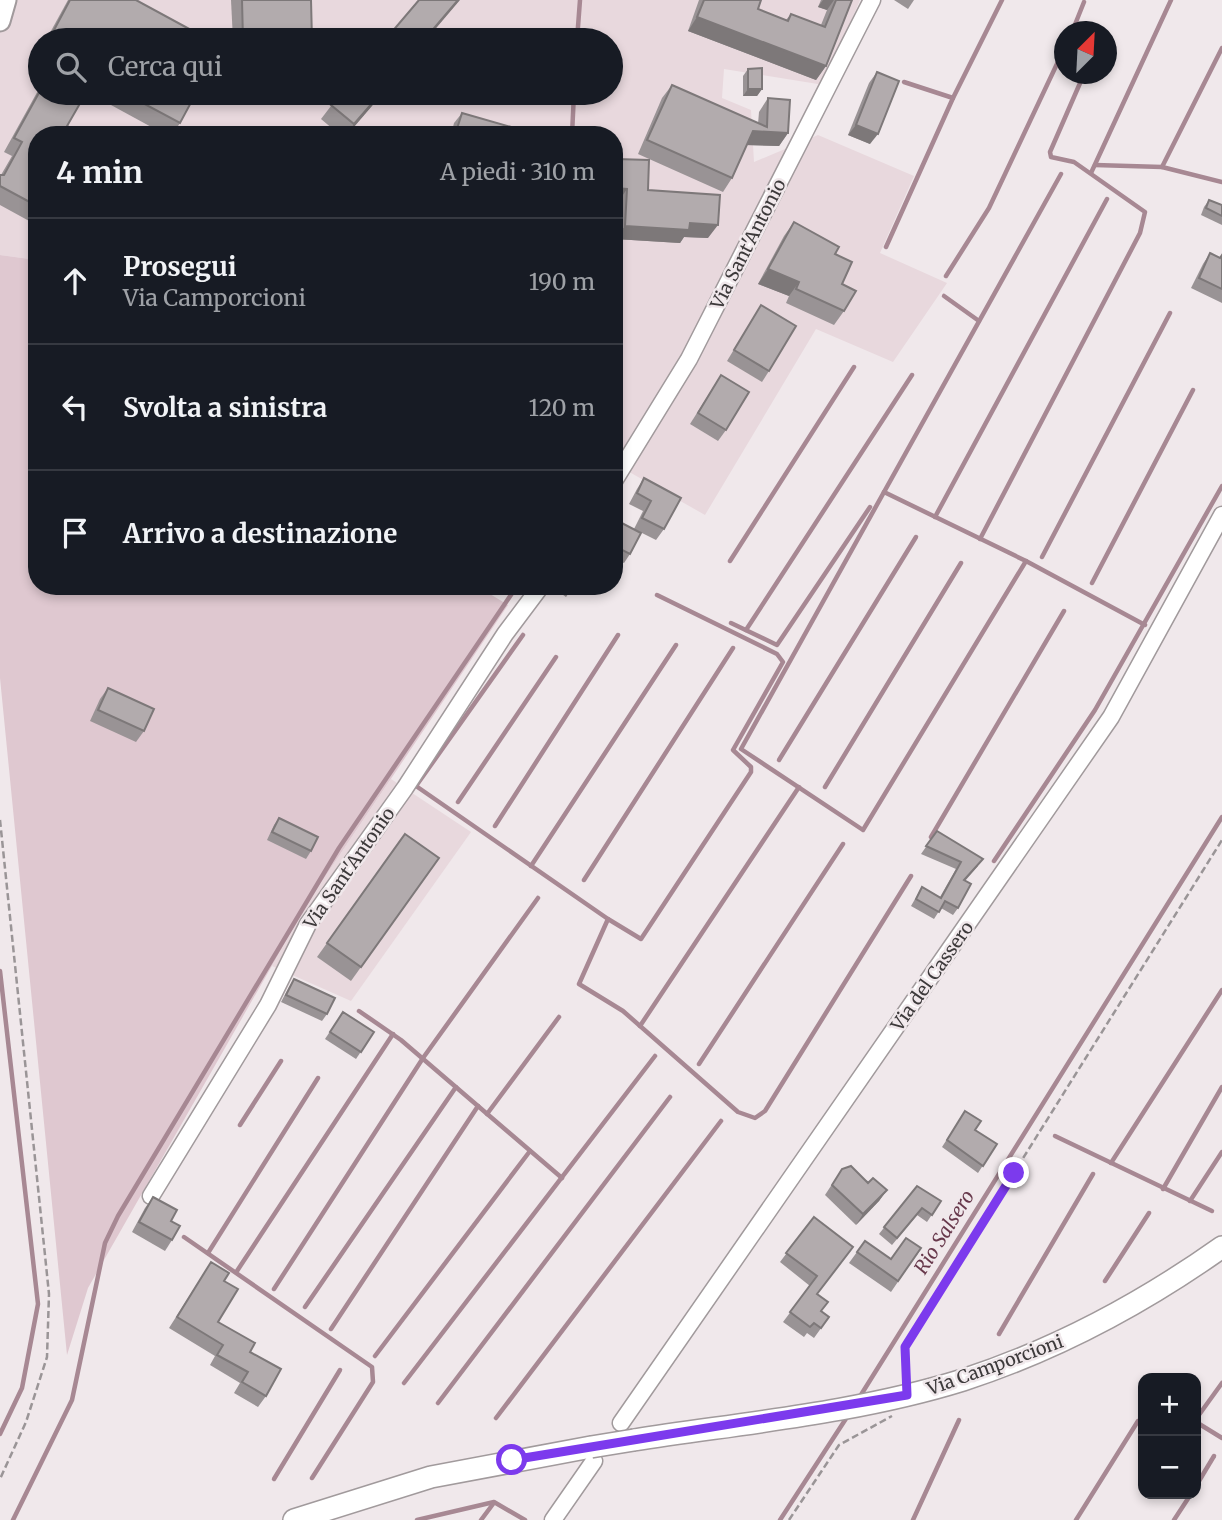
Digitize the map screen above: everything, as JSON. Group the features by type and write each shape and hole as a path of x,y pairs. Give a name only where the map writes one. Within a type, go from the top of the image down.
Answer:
{"main road":[{"name":"Via Camporcioni","path":"295,1520 431,1477 592,1454 634,1440 819,1411 901,1396 963,1380 1064,1341 1181,1276 1222,1247"}],"street":[{"name":"Via Sant'Antonio","path":"623,466 689,359 872,0"},
{"name":"Via del Cassero","path":"621,1423 1111,717 1222,515"},
{"name":"Via Sant'Antonio","path":"151,1196 268,1004 308,924 405,788 505,634 534,595"},
{"path":"553,1520 592,1454"}],"path":[{"path":"0,820 49,1294 47,1357 26,1422 0,1479"},
{"path":"789,1520 839,1445 890,1419 901,1396 905,1347 1222,840"}],"shaded area":[{"path":"0,0 860,0 824,85 724,69 722,98 751,110 754,162 818,135 914,176 880,253 947,283 893,362 816,329 705,515 623,468 623,126 28,126 28,259 0,255"},
{"path":"0,255 28,259 28,595 492,595 508,605 310,899 88,1288 67,1355 0,678"},
{"path":"391,779 471,832 351,1001 272,966 310,899"}],"building":[{"path":"70,0 136,0 187,28 55,28"},
{"path":"242,0 311,0 312,28 243,28"},
{"path":"419,0 458,0 434,28 395,28"},
{"path":"704,0 761,0 758,9 788,21 791,14 825,27 836,0 852,0 826,66 697,17"},
{"path":"762,68 762,89 748,89 748,69"},
{"path":"877,72 899,81 878,134 856,125"},
{"path":"672,85 767,127 768,98 790,100 788,133 753,131 732,178 647,140"},
{"path":"32,105 79,105 67,126 28,126 28,201 0,186 0,175 4,175 22,142 14,138"},
{"path":"146,105 190,105 180,123"},
{"path":"331,105 371,105 354,124"},
{"path":"462,113 508,126 458,126"},
{"path":"623,159 649,160 648,190 720,195 718,225 690,223 689,230 625,226 627,189 623,189"},
{"path":"1209,200 1222,205 1222,216 1206,208"},
{"path":"794,222 839,247 835,254 852,262 842,284 856,291 844,311 796,289 799,282 768,269"},
{"path":"1210,253 1220,258 1222,255 1222,289 1199,278"},
{"path":"761,305 796,326 769,371 734,350"},
{"path":"721,375 749,392 726,430 698,413"},
{"path":"644,478 681,498 664,529 642,518 651,501 637,493"},
{"path":"623,524 641,533 630,554 623,550"},
{"path":"108,688 154,709 144,731 98,710"},
{"path":"279,818 318,837 311,851 272,832"},
{"path":"937,831 983,859 964,880 971,884 958,908 945,901 939,912 916,899 922,887 941,898 961,862 926,846"},
{"path":"405,834 439,858 361,967 327,943"},
{"path":"294,979 335,998 327,1014 286,995"},
{"path":"343,1012 374,1032 361,1052 330,1032"},
{"path":"965,1111 981,1121 975,1130 997,1144 983,1166 947,1140"},
{"path":"851,1166 868,1183 873,1178 887,1190 863,1214 832,1185 842,1169"},
{"path":"917,1186 941,1201 932,1215 922,1208 897,1238 884,1227"},
{"path":"153,1197 177,1210 171,1221 180,1226 172,1240 139,1222"},
{"path":"814,1217 853,1247 817,1294 828,1302 821,1311 829,1317 821,1328 814,1323 810,1327 790,1312 817,1276 786,1253"},
{"path":"906,1238 921,1248 898,1281 857,1252 865,1241 891,1259"},
{"path":"211,1262 229,1273 224,1281 238,1289 218,1322 255,1343 250,1352 281,1369 266,1396 242,1382 248,1372 217,1355 223,1345 177,1317"}],"waterway":[{"path":"578,28 580,0"},
{"path":"886,247 953,98 1002,0"},
{"path":"1091,173 1171,0"},
{"path":"1076,21 1084,2"},
{"path":"1162,167 1222,48"},
{"path":"946,276 989,208 1054,70"},
{"path":"904,82 953,98"},
{"path":"980,539 1140,233 1145,212 1074,162 1051,157 1050,152 1080,84"},
{"path":"572,126 573,105"},
{"path":"1095,165 1162,167 1222,182"},
{"path":"1026,561 863,830 741,749 1061,174"},
{"path":"935,517 1107,199"},
{"path":"944,296 979,321"},
{"path":"1042,557 1170,313"},
{"path":"730,561 854,367"},
{"path":"746,630 912,375"},
{"path":"1092,583 1193,390"},
{"path":"994,861 1095,710 1222,486"},
{"path":"884,492 1026,561 1145,625"},
{"path":"731,623 777,645 870,507"},
{"path":"779,760 916,537"},
{"path":"825,787 961,563"},
{"path":"13,1520 72,1400 105,1243 118,1216 339,848 511,595"},
{"path":"608,919 641,939 751,772 751,767 733,750 783,662 777,654 657,595"},
{"path":"931,837 1064,611"},
{"path":"523,635 416,786 608,919 579,984 623,1011 738,1112 755,1118 765,1111 911,876"},
{"path":"495,826 618,635"},
{"path":"531,866 676,645"},
{"path":"584,880 733,648"},
{"path":"458,802 556,657"},
{"path":"640,1026 799,787"},
{"name":"Rio Salsero","path":"859,1398 1222,817"},
{"path":"699,1064 843,844"},
{"path":"274,1289 423,1058 538,898"},
{"path":"0,971 38,1304 22,1388 0,1434"},
{"path":"1111,1163 1222,990"},
{"path":"359,1011 401,1040 562,1178"},
{"path":"487,1114 559,1017"},
{"path":"237,1271 393,1034"},
{"path":"404,1383 655,1056"},
{"path":"240,1125 281,1061"},
{"path":"208,1253 318,1078"},
{"path":"305,1307 456,1087"},
{"path":"1163,1189 1222,1087"},
{"path":"438,1403 670,1097"},
{"path":"331,1329 478,1106"},
{"path":"496,1418 721,1121"},
{"path":"1055,1136 1212,1211"},
{"path":"375,1356 530,1151"},
{"path":"1190,1201 1222,1152"},
{"path":"999,1334 1093,1174"},
{"path":"1105,1281 1149,1213"},
{"path":"184,1237 372,1367 373,1382 312,1478"},
{"path":"274,1479 340,1370"},
{"path":"1201,1412 1222,1383"},
{"name":"Rio Salsero","path":"780,1520 849,1414"},
{"path":"913,1520 959,1420"},
{"path":"1076,1520 1138,1421"},
{"path":"1201,1425 1222,1438"},
{"path":"1201,1478 1214,1456"},
{"path":"1174,1520 1188,1499"},
{"path":"417,1520 494,1502 525,1520"},
{"path":"481,1520 493,1504"}],"route":[{"path":"512,1460 907,1395 905,1347 1014,1173"}]}
